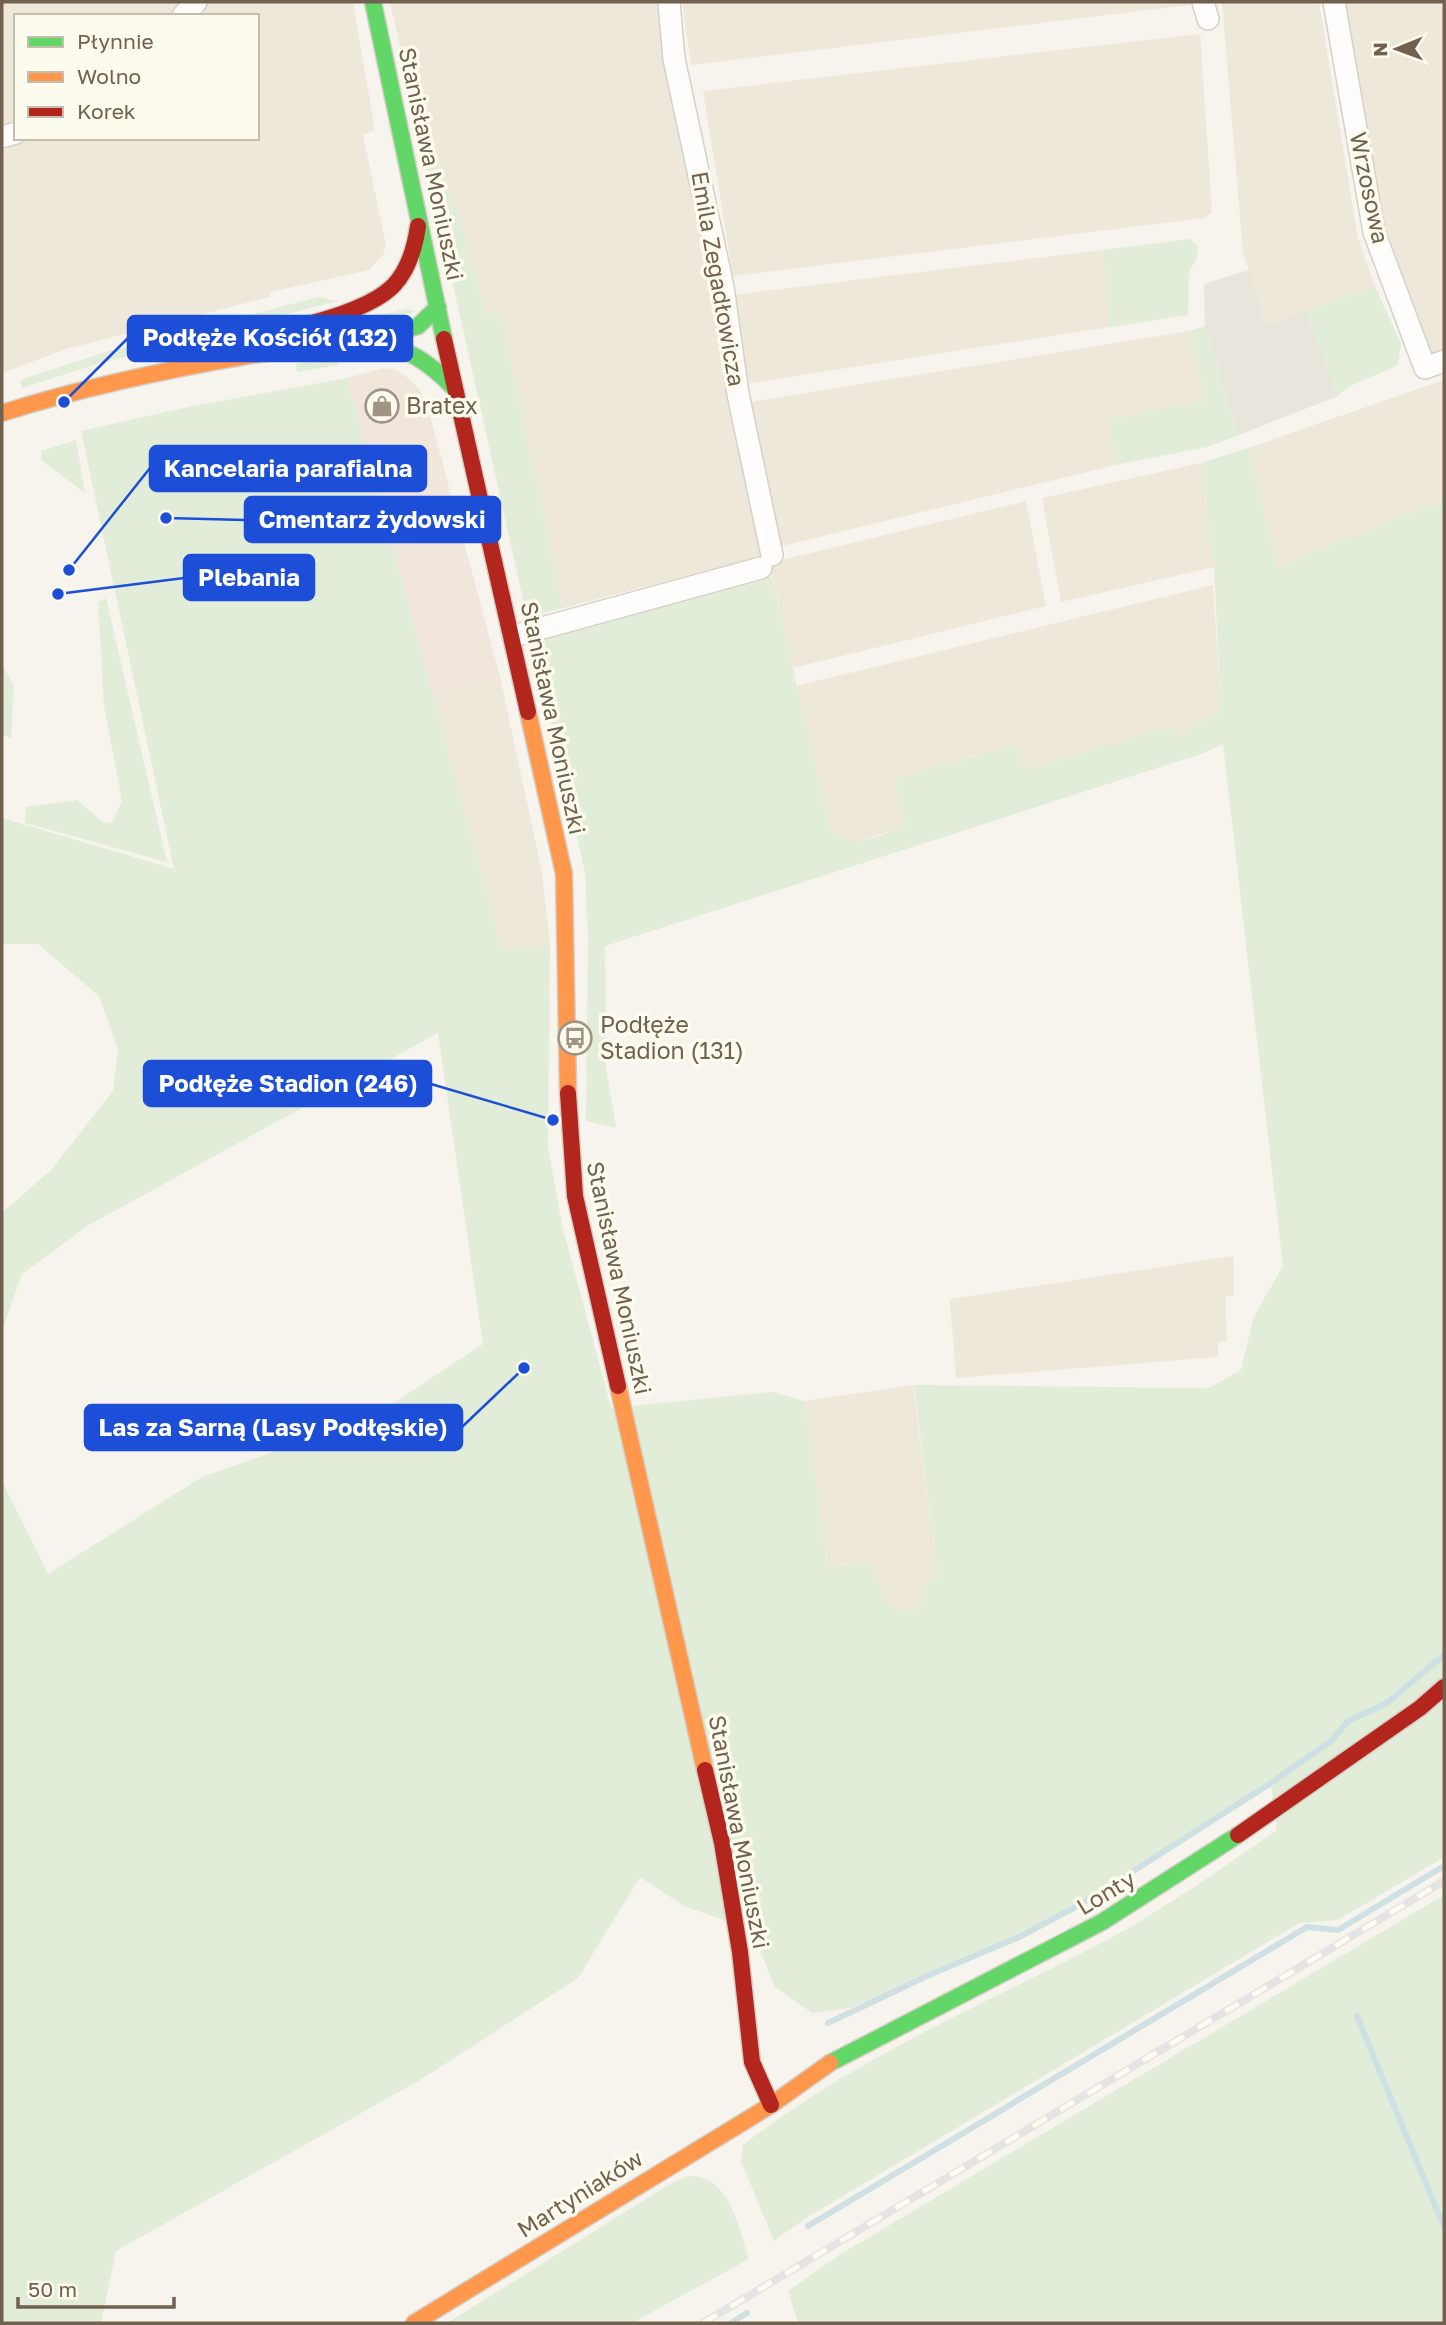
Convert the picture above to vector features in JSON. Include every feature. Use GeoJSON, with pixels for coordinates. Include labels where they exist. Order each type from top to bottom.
{"type":"FeatureCollection","features":[{"type":"Feature","properties":{"kind":"street","name":"Stanisława Moniuszki"},"geometry":{"type":"LineString","coordinates":[[373,2],[455,389],[565,874],[569,928],[567,1112],[575,1196],[722,1843],[740,1952],[752,2062],[771,2105]]}},
{"type":"Feature","properties":{"kind":"street","name":"Emila Zegadłowicza"},"geometry":{"type":"LineString","coordinates":[[513,636],[766,562],[723,287],[674,59],[669,2]]}},
{"type":"Feature","properties":{"kind":"street","name":"Wrzosowa"},"geometry":{"type":"LineString","coordinates":[[1334,2],[1374,232],[1435,364]]}},
{"type":"Feature","properties":{"kind":"street"},"geometry":{"type":"LineString","coordinates":[[346,311],[385,293],[402,273],[415,248],[419,218]]}},
{"type":"Feature","properties":{"kind":"street"},"geometry":{"type":"LineString","coordinates":[[2,413],[178,356],[346,311],[405,301],[438,307]]}},
{"type":"Feature","properties":{"kind":"street"},"geometry":{"type":"LineString","coordinates":[[78,389],[180,367],[352,341],[418,326],[438,307]]}},
{"type":"Feature","properties":{"kind":"street"},"geometry":{"type":"LineString","coordinates":[[352,341],[392,343],[412,352],[437,369],[455,389]]}},
{"type":"Feature","properties":{"kind":"street","name":"Lonty"},"geometry":{"type":"LineString","coordinates":[[771,2105],[829,2064],[1035,1959],[1169,1882],[1397,1724],[1444,1687]]}},
{"type":"Feature","properties":{"kind":"street","name":"Martyniaków"},"geometry":{"type":"LineString","coordinates":[[414,2323],[771,2105]]}},
{"type":"Feature","properties":{"kind":"shaded area"},"geometry":{"type":"Polygon","coordinates":[[[2,2],[183,2],[173,14],[14,14],[14,123],[2,126],[2,2]]]}},
{"type":"Feature","properties":{"kind":"shaded area"},"geometry":{"type":"Polygon","coordinates":[[[208,2],[353,2],[375,130],[363,135],[386,245],[383,255],[369,270],[270,292],[270,297],[66,349],[2,373],[2,144],[16,140],[259,140],[259,14],[197,14],[208,2]]]}},
{"type":"Feature","properties":{"kind":"shaded area"},"geometry":{"type":"Polygon","coordinates":[[[390,2],[661,2],[730,394],[763,556],[563,608],[501,315],[485,313],[461,219],[447,186],[434,169],[410,57],[401,51],[390,2]]]}},
{"type":"Feature","properties":{"kind":"shaded area"},"geometry":{"type":"Polygon","coordinates":[[[682,2],[1194,2],[1190,5],[691,65],[682,2]]]}},
{"type":"Feature","properties":{"kind":"shaded area"},"geometry":{"type":"Polygon","coordinates":[[[1222,2],[1319,2],[1358,238],[1375,286],[1267,325],[1243,252],[1222,2]]]}},
{"type":"Feature","properties":{"kind":"shaded area"},"geometry":{"type":"Polygon","coordinates":[[[1343,2],[1444,2],[1444,351],[1430,357],[1380,232],[1343,2]]]}},
{"type":"Feature","properties":{"kind":"shaded area"},"geometry":{"type":"Polygon","coordinates":[[[1200,34],[1212,212],[1205,218],[733,276],[703,91],[1200,34]]]}},
{"type":"Feature","properties":{"kind":"shaded area"},"geometry":{"type":"Polygon","coordinates":[[[1102,250],[1110,327],[745,384],[732,295],[1102,250]]]}},
{"type":"Feature","properties":{"kind":"shaded area"},"geometry":{"type":"Polygon","coordinates":[[[1249,270],[1267,325],[1306,311],[1338,396],[1239,435],[1205,326],[1204,284],[1249,270]]]}},
{"type":"Feature","properties":{"kind":"shaded area"},"geometry":{"type":"Polygon","coordinates":[[[1190,331],[1204,401],[1110,420],[1116,465],[778,547],[749,402],[1190,331]]]}},
{"type":"Feature","properties":{"kind":"shaded area"},"geometry":{"type":"Polygon","coordinates":[[[384,368],[397,370],[409,379],[420,391],[427,405],[500,677],[432,694],[347,378],[384,368]]]}},
{"type":"Feature","properties":{"kind":"shaded area"},"geometry":{"type":"Polygon","coordinates":[[[1444,380],[1444,500],[1277,568],[1248,448],[1444,380]]]}},
{"type":"Feature","properties":{"kind":"shaded area"},"geometry":{"type":"Polygon","coordinates":[[[1201,463],[1214,567],[1061,602],[1042,498],[1201,463]]]}},
{"type":"Feature","properties":{"kind":"shaded area"},"geometry":{"type":"Polygon","coordinates":[[[1026,501],[1046,606],[793,668],[769,563],[1026,501]]]}},
{"type":"Feature","properties":{"kind":"shaded area"},"geometry":{"type":"Polygon","coordinates":[[[1213,585],[1221,710],[1179,736],[1170,726],[1025,770],[1015,745],[895,779],[905,826],[855,843],[841,838],[829,825],[796,686],[1213,585]]]}},
{"type":"Feature","properties":{"kind":"shaded area"},"geometry":{"type":"Polygon","coordinates":[[[500,677],[542,872],[550,946],[502,949],[432,694],[500,677]]]}},
{"type":"Feature","properties":{"kind":"shaded area"},"geometry":{"type":"Polygon","coordinates":[[[1233,1256],[1234,1295],[1225,1296],[1227,1341],[1218,1342],[1218,1357],[956,1378],[950,1299],[1233,1256]]]}},
{"type":"Feature","properties":{"kind":"shaded area"},"geometry":{"type":"Polygon","coordinates":[[[913,1385],[938,1578],[922,1609],[898,1609],[889,1605],[869,1562],[828,1568],[805,1401],[913,1385]]]}},
{"type":"Feature","properties":{"kind":"green space"},"geometry":{"type":"Polygon","coordinates":[[[401,51],[410,57],[434,169],[447,186],[461,219],[485,313],[501,314],[563,608],[527,617],[401,51]]]}},
{"type":"Feature","properties":{"kind":"green space"},"geometry":{"type":"Polygon","coordinates":[[[1190,239],[1198,246],[1197,259],[1189,271],[1188,315],[1110,327],[1102,250],[1190,239]]]}},
{"type":"Feature","properties":{"kind":"green space"},"geometry":{"type":"Polygon","coordinates":[[[1375,286],[1401,344],[1398,364],[1351,386],[1338,396],[1306,311],[1375,286]]]}},
{"type":"Feature","properties":{"kind":"green space"},"geometry":{"type":"Polygon","coordinates":[[[319,297],[337,301],[97,364],[22,388],[20,380],[106,352],[319,297]]]}},
{"type":"Feature","properties":{"kind":"green space"},"geometry":{"type":"Polygon","coordinates":[[[407,309],[417,311],[357,329],[355,321],[407,309]]]}},
{"type":"Feature","properties":{"kind":"green space"},"geometry":{"type":"Polygon","coordinates":[[[1205,326],[1239,435],[1207,447],[1116,465],[1109,420],[1204,401],[1190,331],[1205,326]]]}},
{"type":"Feature","properties":{"kind":"green space"},"geometry":{"type":"Polygon","coordinates":[[[344,355],[338,365],[297,372],[296,364],[344,355]]]}},
{"type":"Feature","properties":{"kind":"green space"},"geometry":{"type":"Polygon","coordinates":[[[347,378],[502,949],[550,946],[548,1147],[562,1225],[611,1408],[772,1392],[805,1401],[828,1568],[869,1562],[889,1604],[899,1609],[922,1609],[922,1588],[928,1580],[938,1578],[914,1385],[1209,1388],[1241,1370],[1254,1316],[1283,1266],[1223,744],[1204,753],[605,946],[606,1068],[616,1128],[586,1121],[588,934],[585,872],[532,642],[536,635],[772,577],[829,825],[847,839],[865,840],[905,826],[895,779],[1016,745],[1025,770],[1170,726],[1180,736],[1221,710],[1214,567],[1201,463],[1248,448],[1278,567],[1444,500],[1444,1857],[1338,1920],[1299,1923],[803,2220],[774,2241],[741,2161],[743,2145],[824,2089],[866,2064],[1109,1939],[1159,1910],[1277,1830],[1271,1784],[1085,1902],[1017,1938],[850,2008],[812,2013],[774,1986],[752,1930],[684,1906],[640,1877],[578,1978],[420,2080],[116,2251],[101,2323],[2,2323],[2,1481],[48,1574],[202,1477],[373,1417],[483,1344],[438,1033],[89,1225],[22,1274],[2,1331],[2,1213],[51,1170],[113,1091],[118,1049],[99,996],[38,944],[2,944],[2,818],[174,869],[81,431],[188,407],[347,378]]]}},
{"type":"Feature","properties":{"kind":"green space"},"geometry":{"type":"Polygon","coordinates":[[[76,440],[85,493],[41,460],[41,451],[76,440]]]}},
{"type":"Feature","properties":{"kind":"green space"},"geometry":{"type":"Polygon","coordinates":[[[106,598],[167,862],[25,823],[26,807],[77,800],[103,822],[112,823],[122,801],[104,706],[98,602],[106,598]]]}},
{"type":"Feature","properties":{"kind":"green space"},"geometry":{"type":"Polygon","coordinates":[[[2,666],[14,684],[11,738],[2,735],[2,666]]]}},
{"type":"Feature","properties":{"kind":"green space"},"geometry":{"type":"Polygon","coordinates":[[[1444,1895],[1444,2323],[798,2323],[788,2291],[841,2254],[1444,1895]]]}},
{"type":"Feature","properties":{"kind":"green space"},"geometry":{"type":"Polygon","coordinates":[[[688,2176],[702,2178],[723,2193],[736,2218],[749,2259],[632,2323],[447,2323],[673,2182],[688,2176]]]}},
{"type":"Feature","properties":{"kind":"waterway"},"geometry":{"type":"LineString","coordinates":[[828,2023],[929,1975],[1017,1938],[1085,1902],[1271,1783],[1331,1741],[1348,1721],[1387,1703],[1444,1655]]}},
{"type":"Feature","properties":{"kind":"waterway"},"geometry":{"type":"LineString","coordinates":[[808,2226],[1307,1927],[1338,1930],[1444,1866]]}},
{"type":"Feature","properties":{"kind":"waterway"},"geometry":{"type":"LineString","coordinates":[[1357,2016],[1444,2227]]}},
{"type":"Feature","properties":{"kind":"waterway"},"geometry":{"type":"LineString","coordinates":[[731,2323],[747,2313]]}},
{"type":"Feature","properties":{"kind":"railway"},"geometry":{"type":"LineString","coordinates":[[703,2323],[1444,1881]]}},
{"type":"Feature","properties":{"kind":"traffic: fast"},"geometry":{"type":"LineString","coordinates":[[373,2],[444,339]]}},
{"type":"Feature","properties":{"kind":"traffic: fast"},"geometry":{"type":"LineString","coordinates":[[271,352],[400,331],[418,326],[438,307]]}},
{"type":"Feature","properties":{"kind":"traffic: fast"},"geometry":{"type":"LineString","coordinates":[[370,342],[395,347],[417,357],[455,389]]}},
{"type":"Feature","properties":{"kind":"traffic: fast"},"geometry":{"type":"LineString","coordinates":[[830,2063],[1102,1922],[1238,1835]]}},
{"type":"Feature","properties":{"kind":"traffic: slow"},"geometry":{"type":"LineString","coordinates":[[2,413],[135,378],[271,352]]}},
{"type":"Feature","properties":{"kind":"traffic: slow"},"geometry":{"type":"LineString","coordinates":[[528,712],[564,874],[568,1093]]}},
{"type":"Feature","properties":{"kind":"traffic: slow"},"geometry":{"type":"LineString","coordinates":[[618,1386],[705,1770]]}},
{"type":"Feature","properties":{"kind":"traffic: slow"},"geometry":{"type":"LineString","coordinates":[[414,2323],[771,2105],[830,2063]]}},
{"type":"Feature","properties":{"kind":"traffic: jam"},"geometry":{"type":"LineString","coordinates":[[222,345],[313,323],[380,297],[404,272],[413,250],[418,226]]}},
{"type":"Feature","properties":{"kind":"traffic: jam"},"geometry":{"type":"LineString","coordinates":[[444,339],[528,712]]}},
{"type":"Feature","properties":{"kind":"traffic: jam"},"geometry":{"type":"LineString","coordinates":[[568,1093],[575,1196],[618,1386]]}},
{"type":"Feature","properties":{"kind":"traffic: jam"},"geometry":{"type":"LineString","coordinates":[[1238,1835],[1420,1708],[1444,1687]]}},
{"type":"Feature","properties":{"kind":"traffic: jam"},"geometry":{"type":"LineString","coordinates":[[705,1770],[722,1843],[740,1952],[752,2062],[771,2105]]}},
{"type":"Feature","properties":{"kind":"place","name":"Podłęże Kościół (132)"},"geometry":{"type":"Point","coordinates":[64,402]}},
{"type":"Feature","properties":{"kind":"place","name":"Bratex"},"geometry":{"type":"Point","coordinates":[382,406]}},
{"type":"Feature","properties":{"kind":"place","name":"Cmentarz żydowski"},"geometry":{"type":"Point","coordinates":[166,518]}},
{"type":"Feature","properties":{"kind":"place","name":"Kancelaria parafialna"},"geometry":{"type":"Point","coordinates":[69,570]}},
{"type":"Feature","properties":{"kind":"place","name":"Plebania"},"geometry":{"type":"Point","coordinates":[58,594]}},
{"type":"Feature","properties":{"kind":"place","name":"Podłęże Stadion (131)"},"geometry":{"type":"Point","coordinates":[575,1038]}},
{"type":"Feature","properties":{"kind":"place","name":"Podłęże Stadion (246)"},"geometry":{"type":"Point","coordinates":[553,1120]}},
{"type":"Feature","properties":{"kind":"place","name":"Las za Sarną (Lasy Podłęskie)"},"geometry":{"type":"Point","coordinates":[524,1368]}}]}
